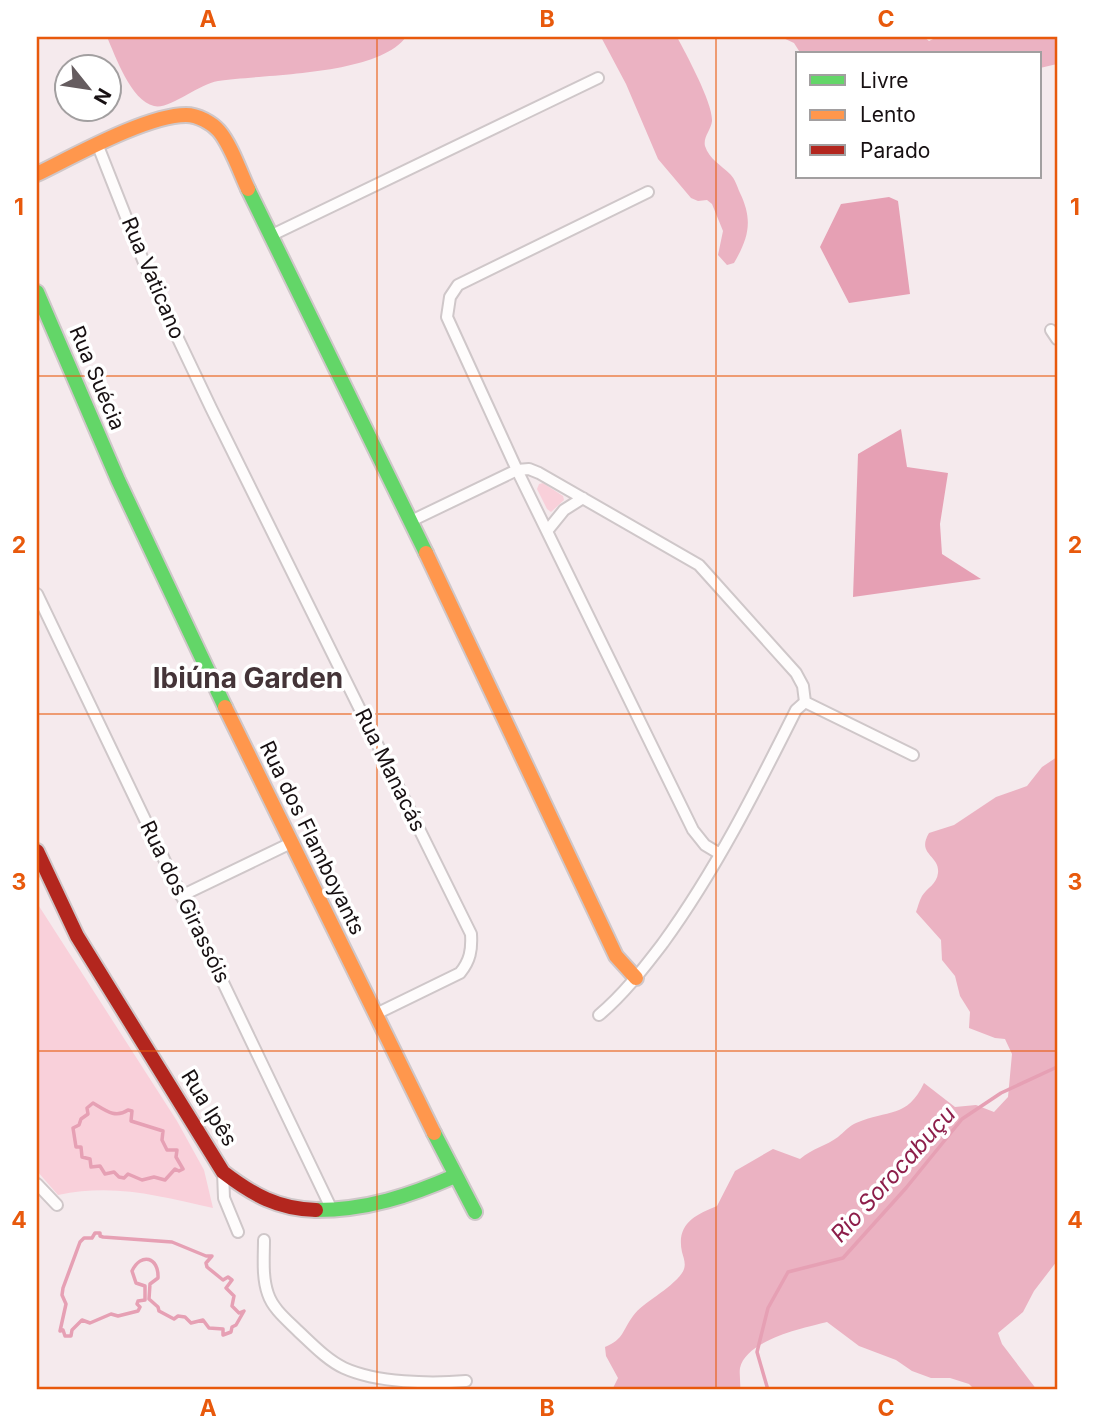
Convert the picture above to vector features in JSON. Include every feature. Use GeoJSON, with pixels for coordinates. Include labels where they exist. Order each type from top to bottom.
{"type":"FeatureCollection","features":[{"type":"Feature","properties":{"kind":"street"},"geometry":{"type":"LineString","coordinates":[[272,235],[597,78]]}},
{"type":"Feature","properties":{"kind":"street"},"geometry":{"type":"LineString","coordinates":[[37,174],[176,115],[198,117],[214,126],[227,141],[411,521],[616,956],[636,978]]}},
{"type":"Feature","properties":{"kind":"street","name":"Rua Vaticano"},"geometry":{"type":"LineString","coordinates":[[98,146],[154,289],[211,408]]}},
{"type":"Feature","properties":{"kind":"street"},"geometry":{"type":"LineString","coordinates":[[648,192],[458,285],[450,297],[448,323],[693,830],[705,845],[720,854]]}},
{"type":"Feature","properties":{"kind":"street","name":"Rua Suécia"},"geometry":{"type":"LineString","coordinates":[[37,292],[118,480]]}},
{"type":"Feature","properties":{"kind":"street","name":"Rua Manacás"},"geometry":{"type":"LineString","coordinates":[[211,408],[471,934],[472,946],[468,962],[460,973],[376,1014]]}},
{"type":"Feature","properties":{"kind":"street"},"geometry":{"type":"LineString","coordinates":[[411,521],[517,470],[539,473],[699,565],[796,673],[803,687],[805,702]]}},
{"type":"Feature","properties":{"kind":"street","name":"Rua dos Flamboyants"},"geometry":{"type":"LineString","coordinates":[[118,480],[291,843],[475,1212]]}},
{"type":"Feature","properties":{"kind":"street"},"geometry":{"type":"LineString","coordinates":[[547,531],[564,510],[583,498]]}},
{"type":"Feature","properties":{"kind":"street","name":"Rua dos Girassóis"},"geometry":{"type":"LineString","coordinates":[[37,594],[332,1210]]}},
{"type":"Feature","properties":{"kind":"street"},"geometry":{"type":"LineString","coordinates":[[805,702],[913,755]]}},
{"type":"Feature","properties":{"kind":"street"},"geometry":{"type":"LineString","coordinates":[[599,1015],[620,998],[688,906],[720,854],[796,710],[805,702]]}},
{"type":"Feature","properties":{"kind":"street"},"geometry":{"type":"LineString","coordinates":[[181,896],[291,843]]}},
{"type":"Feature","properties":{"kind":"street","name":"Rua Ipês"},"geometry":{"type":"LineString","coordinates":[[37,851],[77,936],[223,1172],[244,1189],[268,1202],[289,1209],[357,1210],[407,1197],[455,1176]]}},
{"type":"Feature","properties":{"kind":"street"},"geometry":{"type":"LineString","coordinates":[[223,1172],[224,1198],[238,1232]]}},
{"type":"Feature","properties":{"kind":"street"},"geometry":{"type":"LineString","coordinates":[[37,1184],[57,1205]]}},
{"type":"Feature","properties":{"kind":"street"},"geometry":{"type":"LineString","coordinates":[[264,1240],[268,1296],[278,1310],[331,1360],[343,1368],[367,1376],[466,1381]]}},
{"type":"Feature","properties":{"kind":"shaded area"},"geometry":{"type":"Polygon","coordinates":[[[107,37],[406,37],[391,50],[371,59],[318,71],[218,81],[161,106],[154,106],[138,96],[122,70],[122,52],[113,52],[107,37]]]}},
{"type":"Feature","properties":{"kind":"shaded area"},"geometry":{"type":"Polygon","coordinates":[[[601,37],[677,37],[711,113],[712,121],[705,140],[707,151],[733,178],[747,212],[746,237],[734,263],[727,265],[718,255],[723,231],[712,204],[707,200],[698,201],[691,198],[658,159],[626,84],[601,37]]]}},
{"type":"Feature","properties":{"kind":"shaded area"},"geometry":{"type":"Polygon","coordinates":[[[781,37],[924,37],[929,41],[937,37],[1057,37],[1057,64],[1042,68],[1042,52],[800,52],[794,43],[781,37]]]}},
{"type":"Feature","properties":{"kind":"shaded area"},"geometry":{"type":"Polygon","coordinates":[[[889,197],[898,201],[910,294],[849,303],[820,247],[841,204],[889,197]]]}},
{"type":"Feature","properties":{"kind":"shaded area"},"geometry":{"type":"Polygon","coordinates":[[[901,429],[907,467],[948,473],[940,524],[942,554],[981,579],[853,597],[858,454],[901,429]]]}},
{"type":"Feature","properties":{"kind":"shaded area"},"geometry":{"type":"Polygon","coordinates":[[[543,483],[563,496],[564,500],[551,512],[537,489],[539,484],[543,483]]]}},
{"type":"Feature","properties":{"kind":"shaded area"},"geometry":{"type":"Polygon","coordinates":[[[1057,757],[1057,1261],[1034,1291],[1023,1312],[998,1333],[1002,1344],[1037,1390],[975,1390],[969,1384],[950,1378],[931,1378],[912,1371],[896,1360],[859,1346],[827,1322],[777,1337],[753,1350],[744,1358],[740,1368],[740,1390],[612,1390],[618,1378],[606,1356],[605,1347],[619,1338],[637,1311],[682,1273],[685,1265],[681,1242],[685,1228],[695,1217],[717,1206],[735,1171],[773,1149],[800,1159],[856,1123],[903,1108],[918,1094],[924,1083],[955,1107],[976,1105],[994,1112],[1008,1097],[1012,1054],[1005,1039],[969,1028],[970,1012],[960,996],[955,976],[942,960],[941,940],[916,912],[922,896],[934,883],[938,873],[936,862],[925,846],[929,833],[954,825],[996,797],[1027,786],[1042,767],[1057,757]]]}},
{"type":"Feature","properties":{"kind":"shaded area"},"geometry":{"type":"Polygon","coordinates":[[[37,903],[177,1121],[204,1170],[213,1208],[136,1192],[99,1190],[58,1195],[37,1171],[37,903]]]}},
{"type":"Feature","properties":{"kind":"waterway","name":"Rio Sorocabuçu"},"geometry":{"type":"LineString","coordinates":[[768,1390],[757,1352],[768,1308],[788,1272],[843,1258],[906,1188],[962,1119],[1001,1093],[1057,1067]]}},
{"type":"Feature","properties":{"kind":"waterway"},"geometry":{"type":"LineString","coordinates":[[93,1103],[114,1114],[132,1111],[131,1121],[163,1131],[162,1140],[167,1150],[177,1150],[176,1157],[183,1169],[175,1169],[165,1180],[154,1177],[142,1180],[128,1174],[124,1178],[114,1172],[105,1174],[100,1166],[91,1167],[90,1159],[82,1157],[81,1147],[76,1147],[73,1128],[88,1114],[87,1108],[93,1103]]}},
{"type":"Feature","properties":{"kind":"waterway"},"geometry":{"type":"LineString","coordinates":[[95,1233],[100,1233],[103,1237],[172,1242],[212,1256],[206,1263],[207,1267],[223,1280],[228,1277],[232,1280],[226,1288],[234,1296],[232,1306],[239,1313],[244,1311],[236,1325],[231,1332],[223,1335],[223,1329],[209,1328],[203,1320],[191,1323],[185,1317],[178,1316],[174,1319],[159,1311],[149,1299],[150,1284],[158,1278],[158,1271],[153,1262],[144,1259],[132,1271],[136,1283],[145,1286],[145,1300],[138,1301],[138,1311],[118,1316],[111,1314],[90,1323],[82,1320],[72,1330],[71,1336],[65,1336],[63,1330],[60,1331],[66,1304],[62,1295],[63,1288],[80,1242],[84,1238],[92,1238],[95,1233]]}},
{"type":"Feature","properties":{"kind":"traffic: fast"},"geometry":{"type":"LineString","coordinates":[[248,189],[426,553]]}},
{"type":"Feature","properties":{"kind":"traffic: fast"},"geometry":{"type":"LineString","coordinates":[[37,292],[118,480],[225,707]]}},
{"type":"Feature","properties":{"kind":"traffic: fast"},"geometry":{"type":"LineString","coordinates":[[434,1133],[475,1212]]}},
{"type":"Feature","properties":{"kind":"traffic: fast"},"geometry":{"type":"LineString","coordinates":[[316,1210],[370,1205],[421,1190],[455,1176]]}},
{"type":"Feature","properties":{"kind":"traffic: slow"},"geometry":{"type":"LineString","coordinates":[[37,174],[131,129],[186,115],[204,120],[219,131],[248,189]]}},
{"type":"Feature","properties":{"kind":"traffic: slow"},"geometry":{"type":"LineString","coordinates":[[426,553],[616,956],[636,978]]}},
{"type":"Feature","properties":{"kind":"traffic: slow"},"geometry":{"type":"LineString","coordinates":[[225,707],[434,1133]]}},
{"type":"Feature","properties":{"kind":"traffic: jam"},"geometry":{"type":"LineString","coordinates":[[37,851],[77,936],[223,1172],[245,1188],[278,1204],[316,1210]]}},
{"type":"Feature","properties":{"kind":"district","name":"Ibiúna Garden"},"geometry":{"type":"Point","coordinates":[248,678]}}]}
